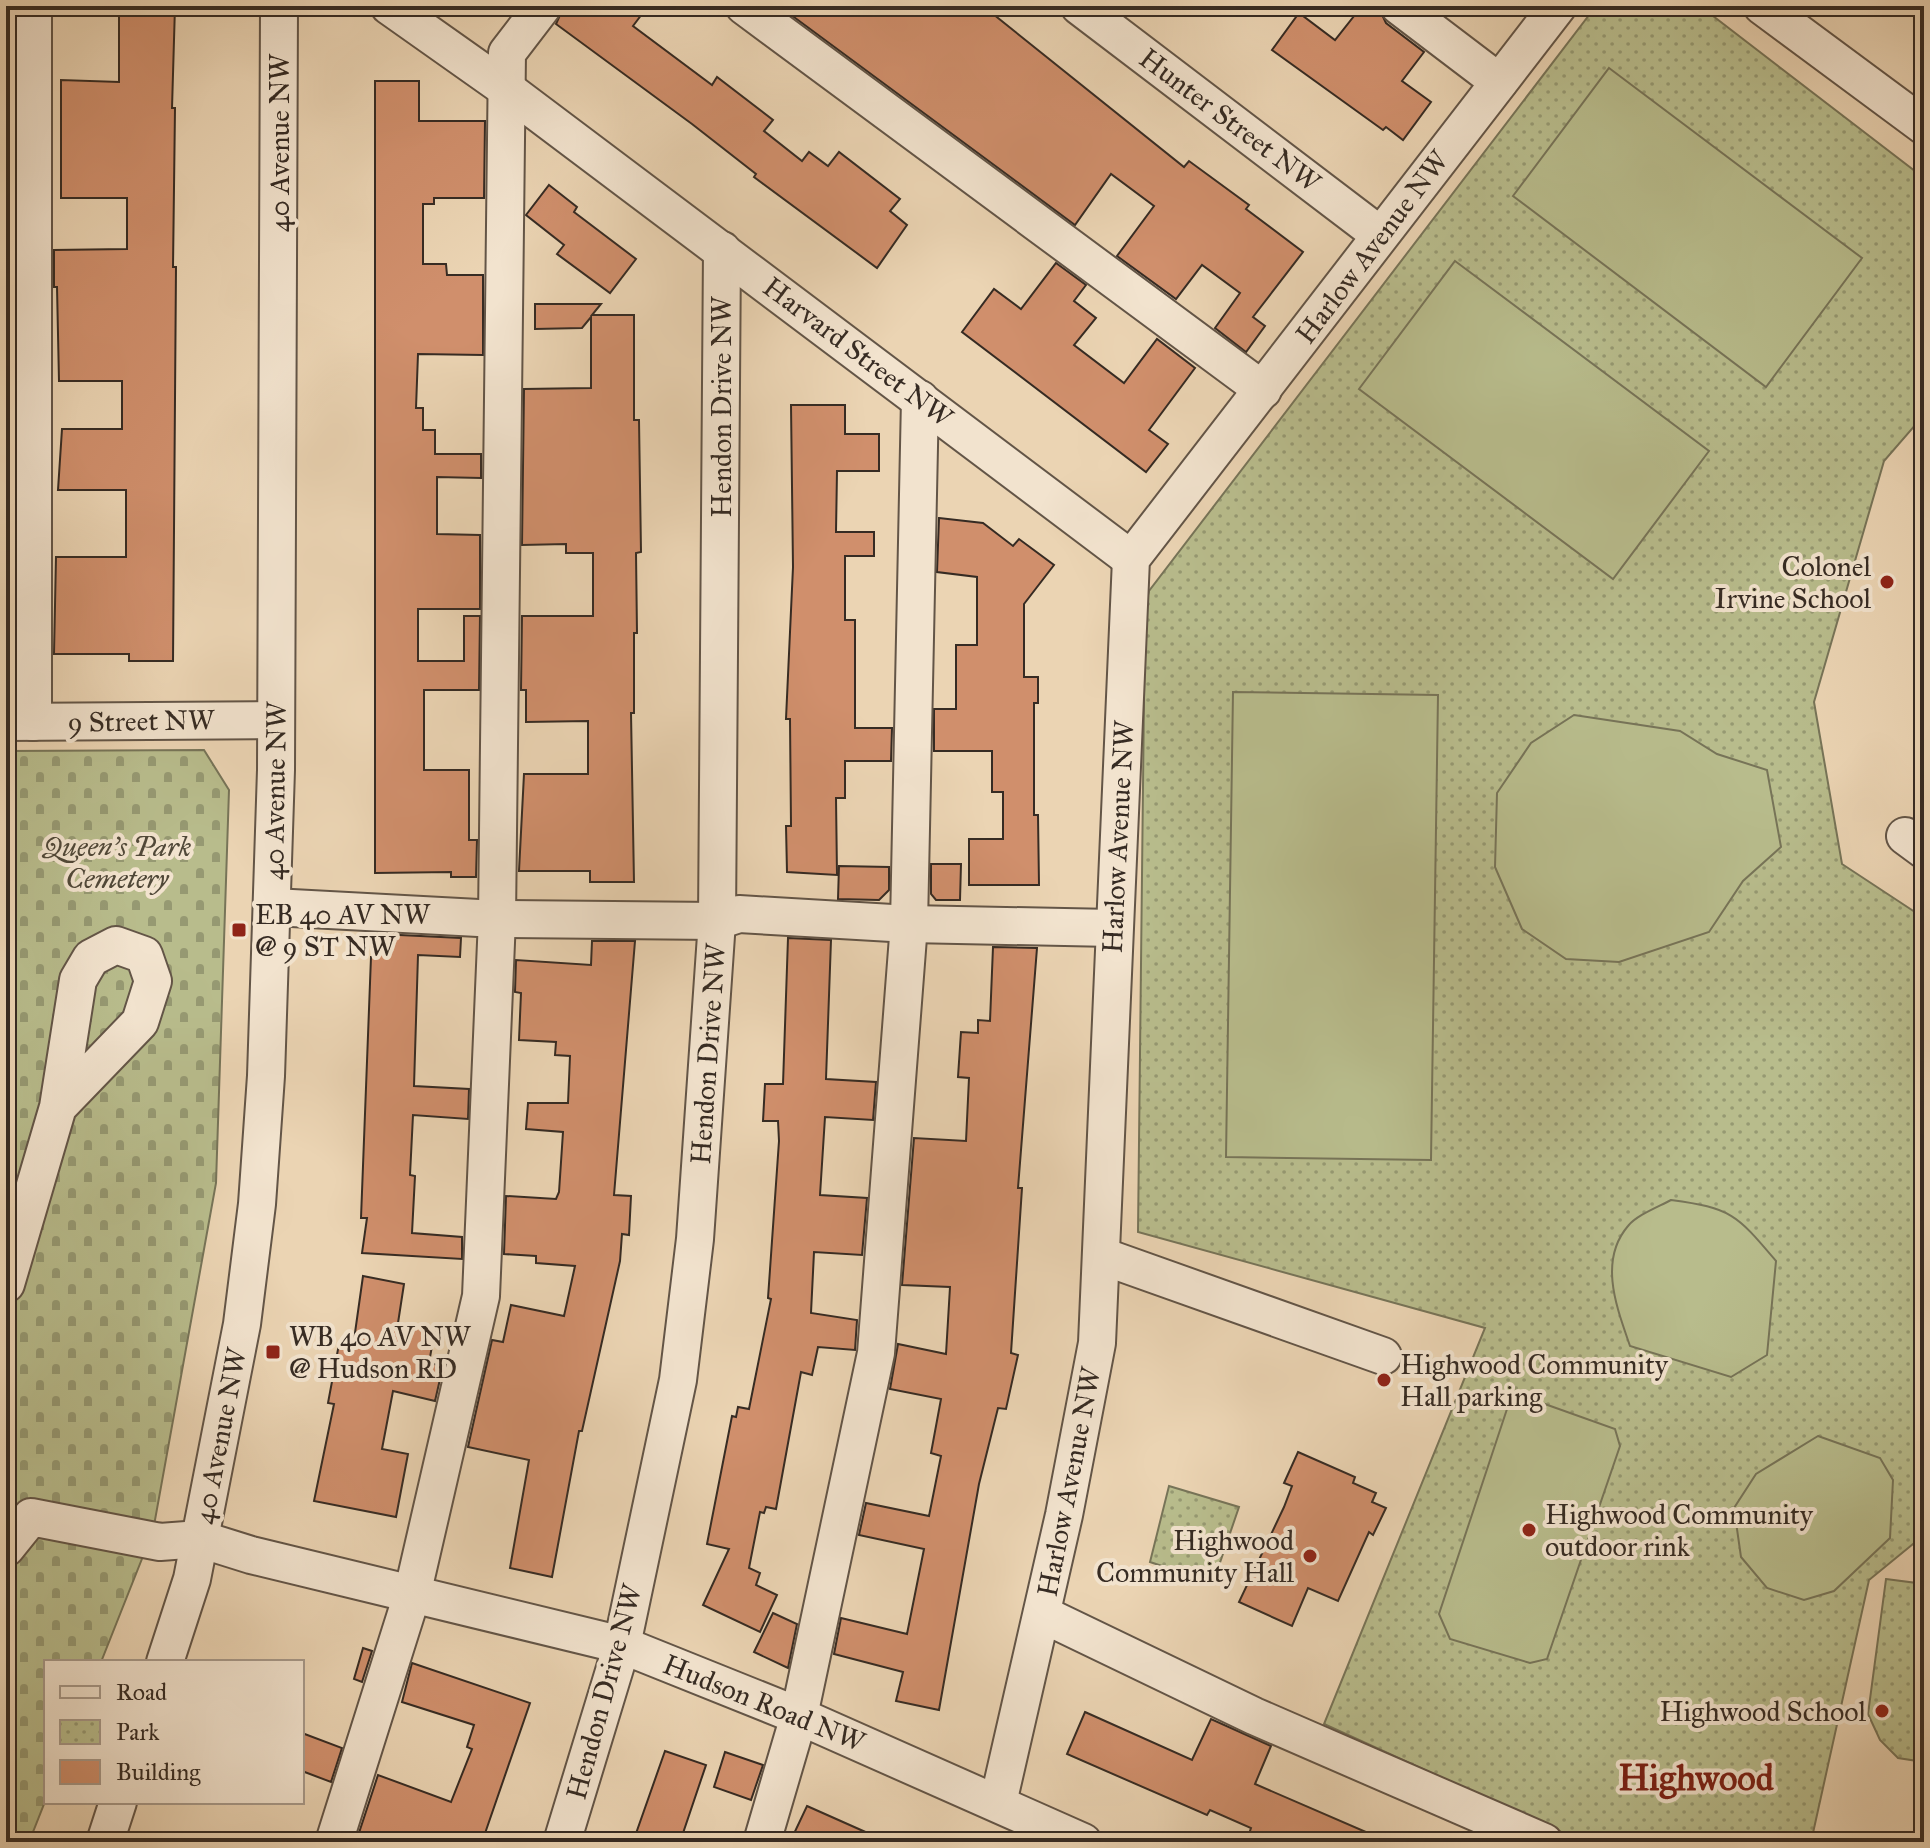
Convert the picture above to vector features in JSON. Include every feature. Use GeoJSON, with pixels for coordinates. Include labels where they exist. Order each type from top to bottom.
{"type":"FeatureCollection","features":[{"type":"Feature","properties":{"kind":"street"},"geometry":{"type":"LineString","coordinates":[[20,722],[33,6]]}},
{"type":"Feature","properties":{"kind":"street","name":"40 Avenue NW"},"geometry":{"type":"LineString","coordinates":[[166,1660],[192,1579],[242,1324],[257,1204],[273,907],[279,6]]}},
{"type":"Feature","properties":{"kind":"street","name":"Harvard Street NW"},"geometry":{"type":"LineString","coordinates":[[389,6],[505,88],[1131,559]]}},
{"type":"Feature","properties":{"kind":"street"},"geometry":{"type":"LineString","coordinates":[[334,1842],[412,1595],[481,1296],[497,919],[505,88],[507,53],[543,6]]}},
{"type":"Feature","properties":{"kind":"street"},"geometry":{"type":"LineString","coordinates":[[744,6],[1263,390]]}},
{"type":"Feature","properties":{"kind":"street","name":"Hunter Street NW"},"geometry":{"type":"LineString","coordinates":[[1079,6],[1380,235]]}},
{"type":"Feature","properties":{"kind":"street"},"geometry":{"type":"LineString","coordinates":[[1399,6],[1499,82]]}},
{"type":"Feature","properties":{"kind":"street","name":"Harlow Avenue NW"},"geometry":{"type":"LineString","coordinates":[[998,1803],[1042,1614],[1097,1343],[1131,559],[1558,6]]}},
{"type":"Feature","properties":{"kind":"street"},"geometry":{"type":"LineString","coordinates":[[1762,6],[1924,126]]}},
{"type":"Feature","properties":{"kind":"street","name":"Hendon Drive NW"},"geometry":{"type":"LineString","coordinates":[[562,1842],[622,1645],[678,1380],[695,1239],[717,921],[722,250]]}},
{"type":"Feature","properties":{"kind":"street"},"geometry":{"type":"LineString","coordinates":[[762,1842],[799,1716],[876,1353],[909,924],[920,399]]}},
{"type":"Feature","properties":{"kind":"street","name":"9 Street NW"},"geometry":{"type":"LineString","coordinates":[[20,722],[276,720]]}},
{"type":"Feature","properties":{"kind":"street"},"geometry":{"type":"LineString","coordinates":[[273,907],[497,919],[717,921],[739,914],[909,924],[1113,928]]}},
{"type":"Feature","properties":{"kind":"street"},"geometry":{"type":"LineString","coordinates":[[6,1284],[58,1107]]}},
{"type":"Feature","properties":{"kind":"street"},"geometry":{"type":"LineString","coordinates":[[1102,1256],[1383,1356]]}},
{"type":"Feature","properties":{"kind":"street"},"geometry":{"type":"LineString","coordinates":[[6,1548],[18,1514]]}},
{"type":"Feature","properties":{"kind":"street","name":"Hudson Road NW"},"geometry":{"type":"LineString","coordinates":[[18,1514],[160,1542],[200,1539],[412,1595],[622,1645],[799,1716],[1083,1842]]}},
{"type":"Feature","properties":{"kind":"street"},"geometry":{"type":"LineString","coordinates":[[1042,1614],[1254,1716],[1544,1842]]}},
{"type":"Feature","properties":{"kind":"street"},"geometry":{"type":"LineString","coordinates":[[105,1842],[117,1804]]}},
{"type":"Feature","properties":{"kind":"green space"},"geometry":{"type":"Polygon","coordinates":[[[1596,6],[1700,6],[1924,178],[1924,415],[1884,461],[1814,702],[1842,864],[1924,918],[1924,1535],[1869,1580],[1811,1842],[1583,1842],[1324,1724],[1485,1328],[1138,1232],[1145,608],[1149,591],[1596,6]]]}},
{"type":"Feature","properties":{"kind":"green space"},"geometry":{"type":"Polygon","coordinates":[[[1609,68],[1862,258],[1766,387],[1513,196],[1609,68]]]}},
{"type":"Feature","properties":{"kind":"green space"},"geometry":{"type":"Polygon","coordinates":[[[1455,261],[1709,451],[1613,579],[1359,389],[1455,261]]]}},
{"type":"Feature","properties":{"kind":"green space"},"geometry":{"type":"Polygon","coordinates":[[[1233,692],[1438,695],[1431,1160],[1226,1157],[1233,692]]]}},
{"type":"Feature","properties":{"kind":"green space"},"geometry":{"type":"Polygon","coordinates":[[[1574,715],[1680,731],[1717,754],[1767,770],[1781,847],[1743,881],[1709,932],[1619,962],[1566,959],[1522,929],[1495,867],[1497,793],[1531,743],[1574,715]]]}},
{"type":"Feature","properties":{"kind":"green space","name":"Queen's Park Cemetery"},"geometry":{"type":"Polygon","coordinates":[[[204,750],[229,790],[216,1183],[153,1531],[102,1660],[44,1660],[44,1804],[29,1842],[6,1842],[6,751],[204,750]]]}},
{"type":"Feature","properties":{"kind":"green space"},"geometry":{"type":"Polygon","coordinates":[[[1671,1200],[1708,1206],[1732,1216],[1752,1233],[1776,1261],[1767,1355],[1731,1377],[1630,1346],[1613,1285],[1614,1254],[1619,1240],[1632,1222],[1671,1200]]]}},
{"type":"Feature","properties":{"kind":"green space","name":"Highwood Community outdoor rink"},"geometry":{"type":"Polygon","coordinates":[[[1528,1398],[1615,1429],[1620,1446],[1547,1659],[1530,1663],[1450,1639],[1439,1614],[1509,1403],[1528,1398]]]}},
{"type":"Feature","properties":{"kind":"green space"},"geometry":{"type":"Polygon","coordinates":[[[1818,1436],[1880,1458],[1893,1480],[1890,1538],[1834,1591],[1804,1600],[1767,1588],[1741,1557],[1734,1508],[1756,1474],[1818,1436]]]}},
{"type":"Feature","properties":{"kind":"green space"},"geometry":{"type":"Polygon","coordinates":[[[1169,1486],[1239,1507],[1213,1583],[1150,1562],[1169,1486]]]}},
{"type":"Feature","properties":{"kind":"green space"},"geometry":{"type":"Polygon","coordinates":[[[1886,1579],[1924,1584],[1924,1762],[1898,1758],[1880,1740],[1868,1714],[1886,1579]]]}},
{"type":"Feature","properties":{"kind":"building"},"geometry":{"type":"Polygon","coordinates":[[[119,6],[175,6],[172,108],[175,108],[173,267],[176,267],[173,661],[129,661],[129,654],[54,654],[56,557],[126,557],[126,490],[58,490],[62,429],[122,429],[122,381],[59,381],[57,287],[54,287],[54,250],[127,249],[127,198],[61,198],[61,80],[119,82],[119,6]]]}},
{"type":"Feature","properties":{"kind":"building"},"geometry":{"type":"Polygon","coordinates":[[[564,6],[648,6],[633,26],[712,85],[717,77],[773,120],[764,131],[802,161],[809,152],[828,166],[839,152],[900,199],[890,211],[907,225],[877,268],[754,177],[756,174],[692,124],[556,24],[564,6]]]}},
{"type":"Feature","properties":{"kind":"building"},"geometry":{"type":"Polygon","coordinates":[[[779,6],[983,6],[1184,167],[1189,161],[1249,205],[1246,209],[1303,252],[1253,317],[1265,326],[1246,352],[1215,328],[1240,293],[1202,265],[1176,299],[1117,256],[1154,206],[1111,174],[1075,225],[779,6]]]}},
{"type":"Feature","properties":{"kind":"building"},"geometry":{"type":"Polygon","coordinates":[[[1362,6],[1378,6],[1386,23],[1424,52],[1402,81],[1431,102],[1403,140],[1386,127],[1383,130],[1272,50],[1299,13],[1335,40],[1362,6]]]}},
{"type":"Feature","properties":{"kind":"building"},"geometry":{"type":"Polygon","coordinates":[[[375,81],[419,81],[419,121],[485,121],[484,198],[434,198],[434,204],[423,204],[423,264],[446,264],[447,275],[483,275],[483,355],[418,354],[416,408],[423,408],[423,430],[435,430],[435,454],[481,454],[481,478],[437,477],[437,534],[480,535],[480,609],[418,609],[418,661],[464,661],[464,616],[480,616],[479,690],[424,690],[424,770],[469,770],[469,840],[477,840],[476,877],[451,877],[451,872],[375,873],[375,81]]]}},
{"type":"Feature","properties":{"kind":"building"},"geometry":{"type":"Polygon","coordinates":[[[549,185],[577,207],[574,212],[636,259],[610,293],[557,254],[564,245],[526,215],[549,185]]]}},
{"type":"Feature","properties":{"kind":"building"},"geometry":{"type":"Polygon","coordinates":[[[1056,263],[1086,285],[1074,301],[1096,318],[1074,345],[1124,383],[1157,339],[1195,368],[1149,430],[1168,444],[1146,472],[962,332],[994,289],[1021,309],[1056,263]]]}},
{"type":"Feature","properties":{"kind":"building"},"geometry":{"type":"Polygon","coordinates":[[[535,304],[601,304],[592,315],[634,315],[634,420],[639,420],[641,552],[636,553],[637,633],[634,633],[634,713],[631,713],[634,882],[590,882],[590,871],[519,871],[524,774],[588,774],[588,721],[526,722],[526,690],[521,690],[522,616],[593,616],[593,553],[566,553],[566,544],[522,545],[524,389],[591,388],[591,317],[582,328],[535,329],[535,304]]]}},
{"type":"Feature","properties":{"kind":"building"},"geometry":{"type":"Polygon","coordinates":[[[791,405],[845,405],[845,434],[879,434],[879,471],[837,471],[836,532],[874,532],[874,556],[845,556],[845,620],[855,620],[855,728],[892,728],[891,761],[845,761],[845,798],[836,798],[837,875],[787,872],[786,826],[791,826],[790,719],[786,719],[793,567],[791,405]]]}},
{"type":"Feature","properties":{"kind":"building"},"geometry":{"type":"Polygon","coordinates":[[[939,518],[983,523],[1013,546],[1019,539],[1054,565],[1024,604],[1024,677],[1038,677],[1038,703],[1034,703],[1034,815],[1038,815],[1039,885],[969,885],[969,839],[1003,839],[1003,792],[992,792],[992,751],[934,751],[934,709],[956,709],[956,645],[977,645],[977,577],[937,572],[939,518]]]}},
{"type":"Feature","properties":{"kind":"building"},"geometry":{"type":"Polygon","coordinates":[[[931,864],[961,864],[960,900],[936,900],[931,894],[931,864]]]}},
{"type":"Feature","properties":{"kind":"building"},"geometry":{"type":"Polygon","coordinates":[[[839,866],[889,867],[889,890],[879,900],[838,899],[839,866]]]}},
{"type":"Feature","properties":{"kind":"building"},"geometry":{"type":"Polygon","coordinates":[[[379,934],[461,938],[460,957],[418,955],[414,1086],[469,1089],[468,1119],[413,1115],[410,1175],[415,1176],[412,1233],[462,1237],[462,1259],[362,1253],[367,1218],[361,1218],[371,957],[378,957],[379,934]]]}},
{"type":"Feature","properties":{"kind":"building"},"geometry":{"type":"Polygon","coordinates":[[[788,938],[831,940],[826,1079],[876,1082],[873,1120],[825,1117],[820,1195],[867,1198],[862,1255],[814,1252],[811,1313],[857,1320],[855,1350],[818,1347],[812,1375],[801,1372],[776,1509],[766,1507],[764,1513],[760,1512],[749,1568],[760,1573],[756,1585],[777,1595],[760,1632],[703,1605],[729,1549],[707,1544],[732,1416],[736,1417],[738,1407],[749,1409],[771,1299],[768,1298],[779,1141],[778,1121],[763,1121],[765,1084],[783,1084],[788,938]]]}},
{"type":"Feature","properties":{"kind":"building"},"geometry":{"type":"Polygon","coordinates":[[[592,941],[635,941],[614,1195],[631,1196],[629,1235],[622,1234],[620,1261],[582,1431],[579,1431],[552,1577],[510,1568],[529,1460],[468,1447],[492,1340],[503,1342],[511,1305],[564,1316],[575,1266],[536,1263],[536,1256],[504,1254],[506,1196],[556,1199],[559,1192],[563,1132],[526,1129],[528,1103],[568,1103],[570,1056],[555,1055],[556,1042],[519,1040],[521,993],[515,992],[516,960],[591,965],[592,941]]]}},
{"type":"Feature","properties":{"kind":"building"},"geometry":{"type":"Polygon","coordinates":[[[993,947],[1037,948],[1018,1188],[1022,1188],[1011,1353],[1018,1355],[1006,1409],[998,1408],[979,1484],[939,1710],[896,1701],[903,1672],[834,1654],[841,1618],[907,1634],[924,1549],[859,1535],[866,1503],[929,1516],[941,1456],[931,1453],[941,1399],[890,1389],[898,1344],[946,1354],[950,1287],[902,1285],[914,1138],[966,1141],[969,1078],[958,1077],[961,1032],[978,1033],[978,1020],[990,1021],[993,947]]]}},
{"type":"Feature","properties":{"kind":"building"},"geometry":{"type":"Polygon","coordinates":[[[363,1276],[404,1284],[398,1323],[435,1329],[429,1363],[443,1366],[435,1401],[393,1391],[382,1449],[408,1454],[396,1517],[314,1501],[334,1404],[328,1403],[339,1344],[353,1347],[363,1276]]]}},
{"type":"Feature","properties":{"kind":"building","name":"Highwood Community Hall"},"geometry":{"type":"Polygon","coordinates":[[[1298,1452],[1355,1477],[1353,1483],[1376,1493],[1372,1502],[1386,1508],[1373,1535],[1369,1532],[1338,1601],[1308,1588],[1292,1626],[1239,1602],[1284,1507],[1292,1486],[1284,1483],[1298,1452]]]}},
{"type":"Feature","properties":{"kind":"building"},"geometry":{"type":"Polygon","coordinates":[[[773,1613],[797,1624],[788,1668],[754,1652],[773,1613]]]}},
{"type":"Feature","properties":{"kind":"building"},"geometry":{"type":"Polygon","coordinates":[[[363,1648],[372,1651],[362,1682],[354,1679],[363,1648]]]}},
{"type":"Feature","properties":{"kind":"building"},"geometry":{"type":"Polygon","coordinates":[[[412,1663],[530,1703],[482,1842],[356,1842],[378,1775],[451,1802],[472,1749],[467,1747],[474,1725],[402,1702],[412,1663]]]}},
{"type":"Feature","properties":{"kind":"building"},"geometry":{"type":"Polygon","coordinates":[[[1085,1712],[1192,1760],[1211,1719],[1271,1746],[1255,1784],[1389,1842],[1266,1842],[1249,1834],[1251,1828],[1210,1810],[1207,1815],[1067,1754],[1085,1712]]]}},
{"type":"Feature","properties":{"kind":"building"},"geometry":{"type":"Polygon","coordinates":[[[304,1734],[342,1748],[331,1782],[304,1772],[304,1734]]]}},
{"type":"Feature","properties":{"kind":"building"},"geometry":{"type":"Polygon","coordinates":[[[665,1751],[706,1765],[680,1842],[633,1842],[665,1751]]]}},
{"type":"Feature","properties":{"kind":"building"},"geometry":{"type":"Polygon","coordinates":[[[725,1752],[763,1765],[751,1800],[714,1787],[725,1752]]]}},
{"type":"Feature","properties":{"kind":"building"},"geometry":{"type":"Polygon","coordinates":[[[807,1806],[888,1842],[790,1842],[807,1806]]]}},
{"type":"Feature","properties":{"kind":"place","name":"Colonel Irvine School"},"geometry":{"type":"Point","coordinates":[1887,582]}},
{"type":"Feature","properties":{"kind":"place","name":"EB 40 AV NW @ 9 ST NW"},"geometry":{"type":"Point","coordinates":[239,930]}},
{"type":"Feature","properties":{"kind":"place","name":"WB 40 AV NW @ Hudson RD"},"geometry":{"type":"Point","coordinates":[273,1352]}},
{"type":"Feature","properties":{"kind":"place","name":"Highwood Community Hall parking"},"geometry":{"type":"Point","coordinates":[1384,1380]}},
{"type":"Feature","properties":{"kind":"place","name":"Highwood Community outdoor rink"},"geometry":{"type":"Point","coordinates":[1529,1530]}},
{"type":"Feature","properties":{"kind":"place","name":"Highwood Community Hall"},"geometry":{"type":"Point","coordinates":[1310,1556]}},
{"type":"Feature","properties":{"kind":"place","name":"Highwood School"},"geometry":{"type":"Point","coordinates":[1882,1711]}},
{"type":"Feature","properties":{"kind":"district","name":"Highwood"},"geometry":{"type":"Point","coordinates":[1696,1778]}}]}
